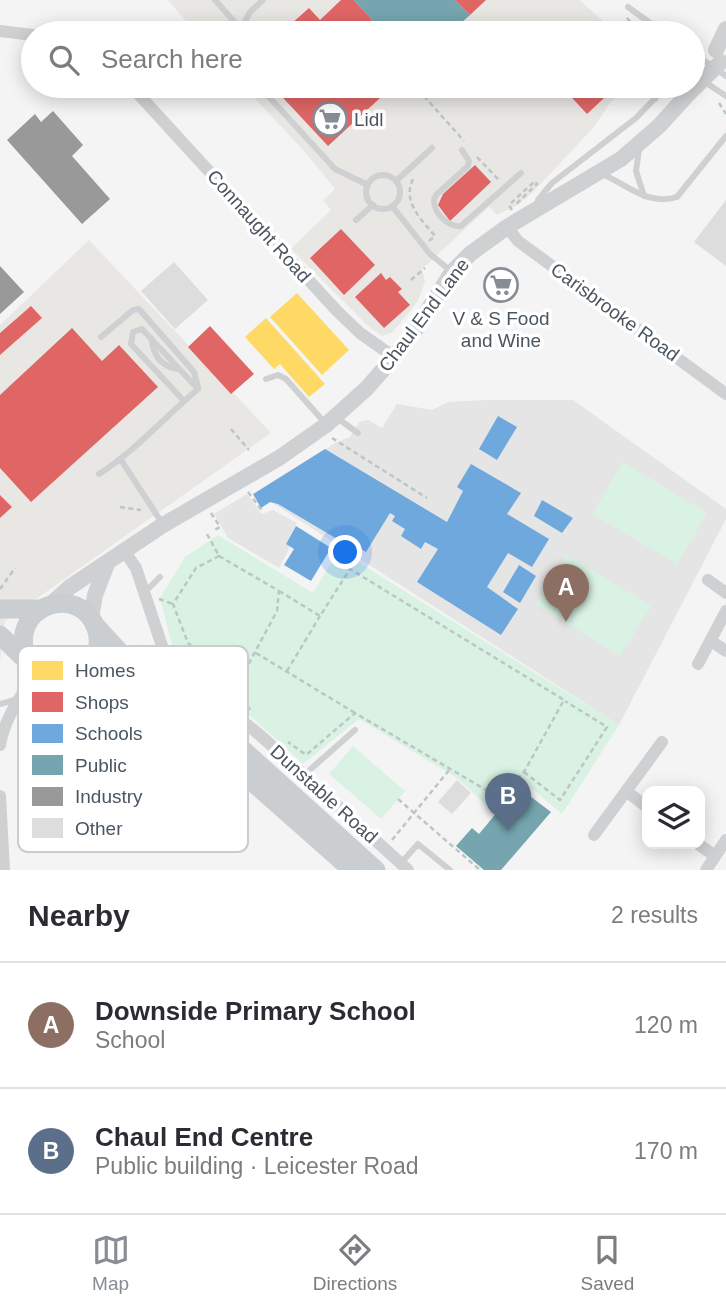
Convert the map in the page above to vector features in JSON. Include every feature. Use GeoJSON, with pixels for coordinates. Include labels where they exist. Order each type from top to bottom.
{"type":"FeatureCollection","features":[{"type":"Feature","properties":{"kind":"main road"},"geometry":{"type":"LineString","coordinates":[[0,609],[73,605],[92,621],[98,635],[98,646]]}},
{"type":"Feature","properties":{"kind":"main road"},"geometry":{"type":"LineString","coordinates":[[23,646],[25,627],[31,617],[46,606]]}},
{"type":"Feature","properties":{"kind":"main road","name":"Dunstable Road"},"geometry":{"type":"LineString","coordinates":[[92,621],[115,646]]}},
{"type":"Feature","properties":{"kind":"main road"},"geometry":{"type":"LineString","coordinates":[[0,635],[18,652]]}},
{"type":"Feature","properties":{"kind":"main road","name":"Dunstable Road"},"geometry":{"type":"LineString","coordinates":[[248,754],[376,870]]}},
{"type":"Feature","properties":{"kind":"main road","name":"Dunstable Road"},"geometry":{"type":"LineString","coordinates":[[248,778],[352,870]]}},
{"type":"Feature","properties":{"kind":"street","name":"Chaul End Lane"},"geometry":{"type":"LineString","coordinates":[[705,71],[722,55],[726,29]]}},
{"type":"Feature","properties":{"kind":"street"},"geometry":{"type":"LineString","coordinates":[[0,31],[21,34]]}},
{"type":"Feature","properties":{"kind":"street","name":"Connaught Road"},"geometry":{"type":"LineString","coordinates":[[142,98],[337,311],[360,333],[394,357]]}},
{"type":"Feature","properties":{"kind":"street","name":"Chaul End Lane"},"geometry":{"type":"LineString","coordinates":[[46,606],[70,587],[125,552],[159,519],[240,481],[279,458],[327,424],[367,388],[394,357],[418,326],[452,272],[470,254],[507,227],[600,173],[659,126],[681,98]]}},
{"type":"Feature","properties":{"kind":"street","name":"Carisbrooke Road"},"geometry":{"type":"LineString","coordinates":[[507,227],[518,241],[726,394]]}},
{"type":"Feature","properties":{"kind":"street","name":"Dunstable Road"},"geometry":{"type":"LineString","coordinates":[[125,552],[136,568],[160,646]]}},
{"type":"Feature","properties":{"kind":"street"},"geometry":{"type":"LineString","coordinates":[[92,621],[95,595],[107,564]]}},
{"type":"Feature","properties":{"kind":"street"},"geometry":{"type":"LineString","coordinates":[[708,580],[726,593]]}},
{"type":"Feature","properties":{"kind":"street"},"geometry":{"type":"LineString","coordinates":[[698,664],[726,611]]}},
{"type":"Feature","properties":{"kind":"street"},"geometry":{"type":"LineString","coordinates":[[711,641],[726,651]]}},
{"type":"Feature","properties":{"kind":"street"},"geometry":{"type":"LineString","coordinates":[[0,744],[3,729],[18,699]]}},
{"type":"Feature","properties":{"kind":"street","name":"Dunstable Road"},"geometry":{"type":"LineString","coordinates":[[248,726],[405,867]]}},
{"type":"Feature","properties":{"kind":"street"},"geometry":{"type":"LineString","coordinates":[[594,835],[662,742]]}},
{"type":"Feature","properties":{"kind":"street"},"geometry":{"type":"LineString","coordinates":[[626,791],[642,803]]}},
{"type":"Feature","properties":{"kind":"street"},"geometry":{"type":"LineString","coordinates":[[0,796],[3,861]]}},
{"type":"Feature","properties":{"kind":"street"},"geometry":{"type":"LineString","coordinates":[[705,870],[726,841]]}},
{"type":"Feature","properties":{"kind":"street"},"geometry":{"type":"LineString","coordinates":[[705,849],[715,856]]}},
{"type":"Feature","properties":{"kind":"lane"},"geometry":{"type":"LineString","coordinates":[[215,0],[232,21]]}},
{"type":"Feature","properties":{"kind":"lane"},"geometry":{"type":"LineString","coordinates":[[245,21],[263,0]]}},
{"type":"Feature","properties":{"kind":"lane"},"geometry":{"type":"LineString","coordinates":[[628,7],[647,21]]}},
{"type":"Feature","properties":{"kind":"lane"},"geometry":{"type":"LineString","coordinates":[[705,61],[726,76]]}},
{"type":"Feature","properties":{"kind":"lane"},"geometry":{"type":"LineString","coordinates":[[705,87],[726,96]]}},
{"type":"Feature","properties":{"kind":"lane"},"geometry":{"type":"LineString","coordinates":[[270,98],[335,169],[368,185]]}},
{"type":"Feature","properties":{"kind":"lane"},"geometry":{"type":"LineString","coordinates":[[542,208],[538,200],[552,183],[636,118],[655,99]]}},
{"type":"Feature","properties":{"kind":"lane"},"geometry":{"type":"LineString","coordinates":[[600,173],[617,180],[645,198],[659,200],[677,197],[726,136]]}},
{"type":"Feature","properties":{"kind":"lane"},"geometry":{"type":"LineString","coordinates":[[640,142],[636,171],[645,198]]}},
{"type":"Feature","properties":{"kind":"lane"},"geometry":{"type":"LineString","coordinates":[[396,181],[432,148]]}},
{"type":"Feature","properties":{"kind":"lane"},"geometry":{"type":"LineString","coordinates":[[462,150],[469,161],[468,166],[436,195],[433,201],[434,208],[452,226],[461,226],[521,173]]}},
{"type":"Feature","properties":{"kind":"lane"},"geometry":{"type":"LineString","coordinates":[[386,175],[396,181],[400,197],[393,206],[383,209],[373,205],[367,196],[368,185],[371,180],[386,175]]}},
{"type":"Feature","properties":{"kind":"lane"},"geometry":{"type":"LineString","coordinates":[[356,220],[373,205]]}},
{"type":"Feature","properties":{"kind":"lane"},"geometry":{"type":"LineString","coordinates":[[393,206],[430,254],[452,272]]}},
{"type":"Feature","properties":{"kind":"lane"},"geometry":{"type":"LineString","coordinates":[[101,337],[133,310],[139,309],[194,372],[198,389]]}},
{"type":"Feature","properties":{"kind":"lane"},"geometry":{"type":"LineString","coordinates":[[184,401],[131,344],[133,332],[142,329],[151,337],[154,354],[166,366],[179,369],[198,389]]}},
{"type":"Feature","properties":{"kind":"lane"},"geometry":{"type":"LineString","coordinates":[[266,379],[278,375],[286,379],[327,424],[358,433]]}},
{"type":"Feature","properties":{"kind":"lane"},"geometry":{"type":"LineString","coordinates":[[99,474],[121,460],[198,389]]}},
{"type":"Feature","properties":{"kind":"lane"},"geometry":{"type":"LineString","coordinates":[[121,460],[159,519]]}},
{"type":"Feature","properties":{"kind":"lane"},"geometry":{"type":"LineString","coordinates":[[144,594],[160,577]]}},
{"type":"Feature","properties":{"kind":"lane"},"geometry":{"type":"LineString","coordinates":[[0,704],[18,699]]}},
{"type":"Feature","properties":{"kind":"lane"},"geometry":{"type":"LineString","coordinates":[[304,775],[355,730]]}},
{"type":"Feature","properties":{"kind":"lane"},"geometry":{"type":"LineString","coordinates":[[405,867],[418,845],[450,870]]}},
{"type":"Feature","properties":{"kind":"path"},"geometry":{"type":"LineString","coordinates":[[414,177],[409,192],[410,201],[435,236]]}},
{"type":"Feature","properties":{"kind":"path"},"geometry":{"type":"LineString","coordinates":[[509,205],[535,181],[537,184],[513,205],[515,209]]}},
{"type":"Feature","properties":{"kind":"path"},"geometry":{"type":"LineString","coordinates":[[411,280],[425,268]]}},
{"type":"Feature","properties":{"kind":"path"},"geometry":{"type":"LineString","coordinates":[[327,424],[427,498]]}},
{"type":"Feature","properties":{"kind":"path"},"geometry":{"type":"LineString","coordinates":[[231,429],[248,450]]}},
{"type":"Feature","properties":{"kind":"path"},"geometry":{"type":"LineString","coordinates":[[240,481],[263,512]]}},
{"type":"Feature","properties":{"kind":"path"},"geometry":{"type":"LineString","coordinates":[[120,507],[159,519]]}},
{"type":"Feature","properties":{"kind":"path"},"geometry":{"type":"LineString","coordinates":[[211,513],[219,527],[213,531]]}},
{"type":"Feature","properties":{"kind":"path"},"geometry":{"type":"LineString","coordinates":[[207,534],[219,556],[320,617]]}},
{"type":"Feature","properties":{"kind":"path"},"geometry":{"type":"LineString","coordinates":[[191,646],[187,643],[173,604],[196,568],[219,556]]}},
{"type":"Feature","properties":{"kind":"path"},"geometry":{"type":"LineString","coordinates":[[0,589],[15,568]]}},
{"type":"Feature","properties":{"kind":"path"},"geometry":{"type":"LineString","coordinates":[[287,671],[350,569],[607,727],[560,800],[524,772]]}},
{"type":"Feature","properties":{"kind":"path"},"geometry":{"type":"LineString","coordinates":[[248,665],[277,611],[279,591]]}},
{"type":"Feature","properties":{"kind":"path"},"geometry":{"type":"LineString","coordinates":[[255,652],[498,797],[524,772],[564,700]]}},
{"type":"Feature","properties":{"kind":"path"},"geometry":{"type":"LineString","coordinates":[[248,707],[253,712]]}},
{"type":"Feature","properties":{"kind":"path"},"geometry":{"type":"LineString","coordinates":[[286,741],[306,755],[355,713]]}},
{"type":"Feature","properties":{"kind":"path"},"geometry":{"type":"LineString","coordinates":[[385,849],[450,769]]}},
{"type":"Feature","properties":{"kind":"path"},"geometry":{"type":"LineString","coordinates":[[398,799],[480,870]]}},
{"type":"Feature","properties":{"kind":"shaded area"},"geometry":{"type":"Polygon","coordinates":[[[168,0],[579,0],[603,21],[186,21],[168,0]]]}},
{"type":"Feature","properties":{"kind":"shaded area"},"geometry":{"type":"Polygon","coordinates":[[[254,98],[615,98],[594,127],[532,193],[518,205],[497,215],[489,207],[422,269],[425,281],[418,301],[393,332],[382,336],[368,326],[291,249],[331,210],[323,200],[335,189],[254,98]]]}},
{"type":"Feature","properties":{"kind":"shaded area"},"geometry":{"type":"Polygon","coordinates":[[[89,240],[271,433],[5,621],[0,662],[0,325],[89,240]]]}},
{"type":"Feature","properties":{"kind":"shaded area"},"geometry":{"type":"Polygon","coordinates":[[[573,400],[726,509],[726,519],[619,725],[271,502],[264,491],[335,443],[350,437],[359,422],[368,420],[382,428],[397,404],[432,410],[448,402],[573,400]]]}},
{"type":"Feature","properties":{"kind":"shaded area"},"geometry":{"type":"Polygon","coordinates":[[[247,494],[262,514],[273,510],[297,523],[286,543],[290,547],[279,568],[228,538],[214,514],[247,494]]]}},
{"type":"Feature","properties":{"kind":"green space"},"geometry":{"type":"Polygon","coordinates":[[[623,462],[707,513],[677,564],[592,514],[623,462]]]}},
{"type":"Feature","properties":{"kind":"green space"},"geometry":{"type":"Polygon","coordinates":[[[218,535],[313,593],[339,550],[619,725],[562,814],[523,781],[496,814],[457,778],[359,719],[303,764],[248,714],[248,646],[172,646],[160,598],[185,557],[218,535]]]}},
{"type":"Feature","properties":{"kind":"green space"},"geometry":{"type":"Polygon","coordinates":[[[567,555],[651,606],[620,656],[536,604],[567,555]]]}},
{"type":"Feature","properties":{"kind":"green space"},"geometry":{"type":"Polygon","coordinates":[[[353,746],[405,791],[381,819],[329,774],[353,746]]]}},
{"type":"Feature","properties":{"kind":"building: Homes"},"geometry":{"type":"Polygon","coordinates":[[[297,293],[349,350],[322,375],[270,317],[297,293]]]}},
{"type":"Feature","properties":{"kind":"building: Homes"},"geometry":{"type":"Polygon","coordinates":[[[266,318],[325,384],[309,397],[280,364],[274,369],[245,337],[266,318]]]}},
{"type":"Feature","properties":{"kind":"building: Shops"},"geometry":{"type":"Polygon","coordinates":[[[341,0],[354,0],[373,21],[294,21],[309,8],[320,20],[341,0]]]}},
{"type":"Feature","properties":{"kind":"building: Shops"},"geometry":{"type":"Polygon","coordinates":[[[455,0],[486,0],[470,15],[455,0]]]}},
{"type":"Feature","properties":{"kind":"building: Shops","name":"Lidl"},"geometry":{"type":"Polygon","coordinates":[[[283,98],[380,98],[328,146],[283,98]]]}},
{"type":"Feature","properties":{"kind":"building: Shops"},"geometry":{"type":"Polygon","coordinates":[[[572,98],[604,98],[587,114],[572,98]]]}},
{"type":"Feature","properties":{"kind":"building: Shops"},"geometry":{"type":"Polygon","coordinates":[[[475,165],[491,182],[450,221],[438,205],[443,194],[475,165]]]}},
{"type":"Feature","properties":{"kind":"building: Shops"},"geometry":{"type":"Polygon","coordinates":[[[341,229],[375,265],[344,295],[310,258],[341,229]]]}},
{"type":"Feature","properties":{"kind":"building: Shops"},"geometry":{"type":"Polygon","coordinates":[[[381,273],[386,280],[390,277],[402,289],[398,292],[410,305],[384,328],[355,297],[381,273]]]}},
{"type":"Feature","properties":{"kind":"building: Shops"},"geometry":{"type":"Polygon","coordinates":[[[31,306],[42,318],[0,355],[0,333],[31,306]]]}},
{"type":"Feature","properties":{"kind":"building: Shops"},"geometry":{"type":"Polygon","coordinates":[[[210,326],[254,374],[231,394],[188,347],[210,326]]]}},
{"type":"Feature","properties":{"kind":"building: Shops"},"geometry":{"type":"Polygon","coordinates":[[[72,328],[102,361],[119,345],[158,387],[31,502],[0,468],[0,395],[72,328]]]}},
{"type":"Feature","properties":{"kind":"building: Shops"},"geometry":{"type":"Polygon","coordinates":[[[0,495],[12,507],[0,518],[0,495]]]}},
{"type":"Feature","properties":{"kind":"building: Schools"},"geometry":{"type":"Polygon","coordinates":[[[498,416],[517,427],[497,460],[479,449],[498,416]]]}},
{"type":"Feature","properties":{"kind":"building: Schools"},"geometry":{"type":"Polygon","coordinates":[[[325,449],[447,522],[463,491],[457,487],[471,464],[521,493],[507,514],[549,539],[532,567],[508,553],[487,587],[518,609],[501,635],[417,582],[438,549],[425,542],[421,549],[401,536],[405,529],[392,521],[395,516],[390,513],[366,552],[350,543],[349,546],[278,504],[270,502],[261,508],[253,494],[325,449]]]}},
{"type":"Feature","properties":{"kind":"building: Schools"},"geometry":{"type":"Polygon","coordinates":[[[542,500],[573,518],[562,533],[534,516],[542,500]]]}},
{"type":"Feature","properties":{"kind":"building: Schools"},"geometry":{"type":"Polygon","coordinates":[[[296,526],[331,548],[311,581],[284,565],[294,549],[286,544],[296,526]]]}},
{"type":"Feature","properties":{"kind":"building: Schools"},"geometry":{"type":"Polygon","coordinates":[[[519,565],[536,576],[520,603],[503,592],[519,565]]]}},
{"type":"Feature","properties":{"kind":"building: Public"},"geometry":{"type":"Polygon","coordinates":[[[354,0],[455,0],[470,15],[463,21],[373,21],[354,0]]]}},
{"type":"Feature","properties":{"kind":"building: Public"},"geometry":{"type":"Polygon","coordinates":[[[518,787],[551,812],[501,870],[484,870],[456,846],[472,828],[479,834],[518,787]]]}},
{"type":"Feature","properties":{"kind":"building: Industry"},"geometry":{"type":"Polygon","coordinates":[[[53,111],[83,145],[72,156],[110,199],[82,224],[7,140],[35,114],[41,122],[53,111]]]}},
{"type":"Feature","properties":{"kind":"building: Industry"},"geometry":{"type":"Polygon","coordinates":[[[0,266],[24,292],[0,314],[0,266]]]}},
{"type":"Feature","properties":{"kind":"building: Other"},"geometry":{"type":"Polygon","coordinates":[[[726,200],[726,266],[694,242],[726,200]]]}},
{"type":"Feature","properties":{"kind":"building: Other"},"geometry":{"type":"Polygon","coordinates":[[[174,262],[208,300],[175,329],[141,291],[174,262]]]}},
{"type":"Feature","properties":{"kind":"building: Other"},"geometry":{"type":"Polygon","coordinates":[[[457,780],[471,793],[452,814],[438,802],[457,780]]]}},
{"type":"Feature","properties":{"kind":"place","name":"Lidl"},"geometry":{"type":"Point","coordinates":[330,119]}},
{"type":"Feature","properties":{"kind":"place","name":"V & S Food and Wine"},"geometry":{"type":"Point","coordinates":[501,285]}},
{"type":"Feature","properties":{"kind":"place","name":"Downside Primary School"},"geometry":{"type":"Point","coordinates":[566,622]}},
{"type":"Feature","properties":{"kind":"place","name":"Chaul End Centre"},"geometry":{"type":"Point","coordinates":[508,831]}}]}
